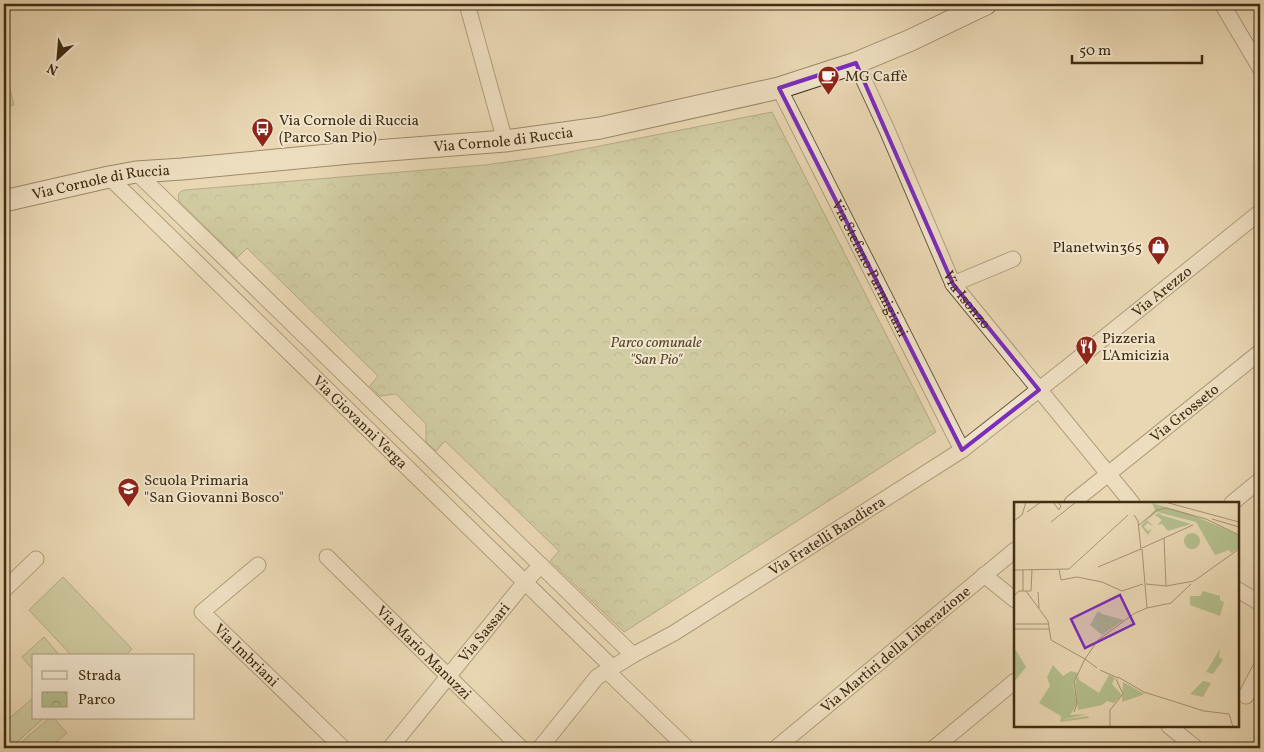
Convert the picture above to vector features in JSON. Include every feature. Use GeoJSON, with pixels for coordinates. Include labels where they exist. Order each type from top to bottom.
{"type":"FeatureCollection","features":[{"type":"Feature","properties":{"kind":"main road","name":"Via Cornole di Ruccia"},"geometry":{"type":"LineString","coordinates":[[4,201],[136,172],[505,141],[600,128],[779,88],[856,63],[911,40],[986,4]]}},
{"type":"Feature","properties":{"kind":"street"},"geometry":{"type":"LineString","coordinates":[[467,4],[505,141]]}},
{"type":"Feature","properties":{"kind":"street"},"geometry":{"type":"LineString","coordinates":[[1222,4],[1260,68]]}},
{"type":"Feature","properties":{"kind":"street","name":"Via Isonzo"},"geometry":{"type":"LineString","coordinates":[[856,63],[954,284],[1131,502]]}},
{"type":"Feature","properties":{"kind":"street","name":"Via Stefano Parmigiani"},"geometry":{"type":"LineString","coordinates":[[779,88],[962,450]]}},
{"type":"Feature","properties":{"kind":"street","name":"Via Giovanni Verga"},"geometry":{"type":"LineString","coordinates":[[136,172],[633,655]]}},
{"type":"Feature","properties":{"kind":"street","name":"Via Giovanni Verga"},"geometry":{"type":"LineString","coordinates":[[109,177],[525,582],[687,748]]}},
{"type":"Feature","properties":{"kind":"street","name":"Via Arezzo"},"geometry":{"type":"LineString","coordinates":[[1040,390],[1260,212]]}},
{"type":"Feature","properties":{"kind":"street"},"geometry":{"type":"LineString","coordinates":[[954,284],[1013,259]]}},
{"type":"Feature","properties":{"kind":"street","name":"Via Grosseto"},"geometry":{"type":"LineString","coordinates":[[1108,473],[1260,352]]}},
{"type":"Feature","properties":{"kind":"street","name":"Via Fratelli Bandiera"},"geometry":{"type":"LineString","coordinates":[[540,748],[597,677],[674,633],[962,450],[1040,390]]}},
{"type":"Feature","properties":{"kind":"street"},"geometry":{"type":"LineString","coordinates":[[1073,502],[1108,473]]}},
{"type":"Feature","properties":{"kind":"street"},"geometry":{"type":"LineString","coordinates":[[1233,502],[1260,480]]}},
{"type":"Feature","properties":{"kind":"street","name":"Via Martiri della Liberazione"},"geometry":{"type":"LineString","coordinates":[[776,748],[1014,551]]}},
{"type":"Feature","properties":{"kind":"street","name":"Via Mario Manuzzi"},"geometry":{"type":"LineString","coordinates":[[327,557],[521,748]]}},
{"type":"Feature","properties":{"kind":"street"},"geometry":{"type":"LineString","coordinates":[[4,590],[36,559]]}},
{"type":"Feature","properties":{"kind":"street","name":"Via Imbriani"},"geometry":{"type":"LineString","coordinates":[[258,565],[202,612],[343,748]]}},
{"type":"Feature","properties":{"kind":"street","name":"Via Sassari"},"geometry":{"type":"LineString","coordinates":[[390,748],[525,582],[541,565]]}},
{"type":"Feature","properties":{"kind":"street"},"geometry":{"type":"LineString","coordinates":[[984,575],[1014,599]]}},
{"type":"Feature","properties":{"kind":"street"},"geometry":{"type":"LineString","coordinates":[[1239,591],[1260,603]]}},
{"type":"Feature","properties":{"kind":"street"},"geometry":{"type":"LineString","coordinates":[[1246,696],[1260,670]]}},
{"type":"Feature","properties":{"kind":"street"},"geometry":{"type":"LineString","coordinates":[[934,748],[1014,682]]}},
{"type":"Feature","properties":{"kind":"street"},"geometry":{"type":"LineString","coordinates":[[1170,727],[1196,748]]}},
{"type":"Feature","properties":{"kind":"highlighted area"},"geometry":{"type":"Polygon","coordinates":[[[856,63],[953,284],[1039,390],[962,450],[779,88],[856,63]]]}},
{"type":"Feature","properties":{"kind":"green space"},"geometry":{"type":"Polygon","coordinates":[[[4,67],[14,105],[4,107],[4,67]]]}},
{"type":"Feature","properties":{"kind":"green space","name":"Parco comunale \"San Pio\""},"geometry":{"type":"Polygon","coordinates":[[[772,112],[936,432],[624,632],[550,561],[559,551],[445,441],[436,451],[426,442],[426,424],[396,394],[380,396],[370,386],[378,376],[247,248],[237,258],[178,199],[180,192],[185,190],[485,165],[549,156],[772,112]]]}},
{"type":"Feature","properties":{"kind":"green space"},"geometry":{"type":"Polygon","coordinates":[[[63,577],[132,649],[127,654],[70,654],[29,610],[63,577]]]}},
{"type":"Feature","properties":{"kind":"green space"},"geometry":{"type":"Polygon","coordinates":[[[44,637],[58,654],[32,654],[32,669],[22,657],[44,637]]]}},
{"type":"Feature","properties":{"kind":"green space"},"geometry":{"type":"Polygon","coordinates":[[[32,699],[32,720],[42,720],[15,744],[4,730],[4,723],[32,699]]]}},
{"type":"Feature","properties":{"kind":"green space"},"geometry":{"type":"Polygon","coordinates":[[[47,720],[56,720],[67,733],[49,748],[19,748],[17,746],[47,720]]]}},
{"type":"Feature","properties":{"kind":"place","name":"MG Caffè"},"geometry":{"type":"Point","coordinates":[829,95]}},
{"type":"Feature","properties":{"kind":"place","name":"Via Cornole di Ruccia (Parco San Pio)"},"geometry":{"type":"Point","coordinates":[263,148]}},
{"type":"Feature","properties":{"kind":"place","name":"Planetwin365"},"geometry":{"type":"Point","coordinates":[1158,266]}},
{"type":"Feature","properties":{"kind":"place","name":"Pizzeria L'Amicizia"},"geometry":{"type":"Point","coordinates":[1086,366]}},
{"type":"Feature","properties":{"kind":"place","name":"Scuola Primaria \"San Giovanni Bosco\""},"geometry":{"type":"Point","coordinates":[128,508]}}]}
